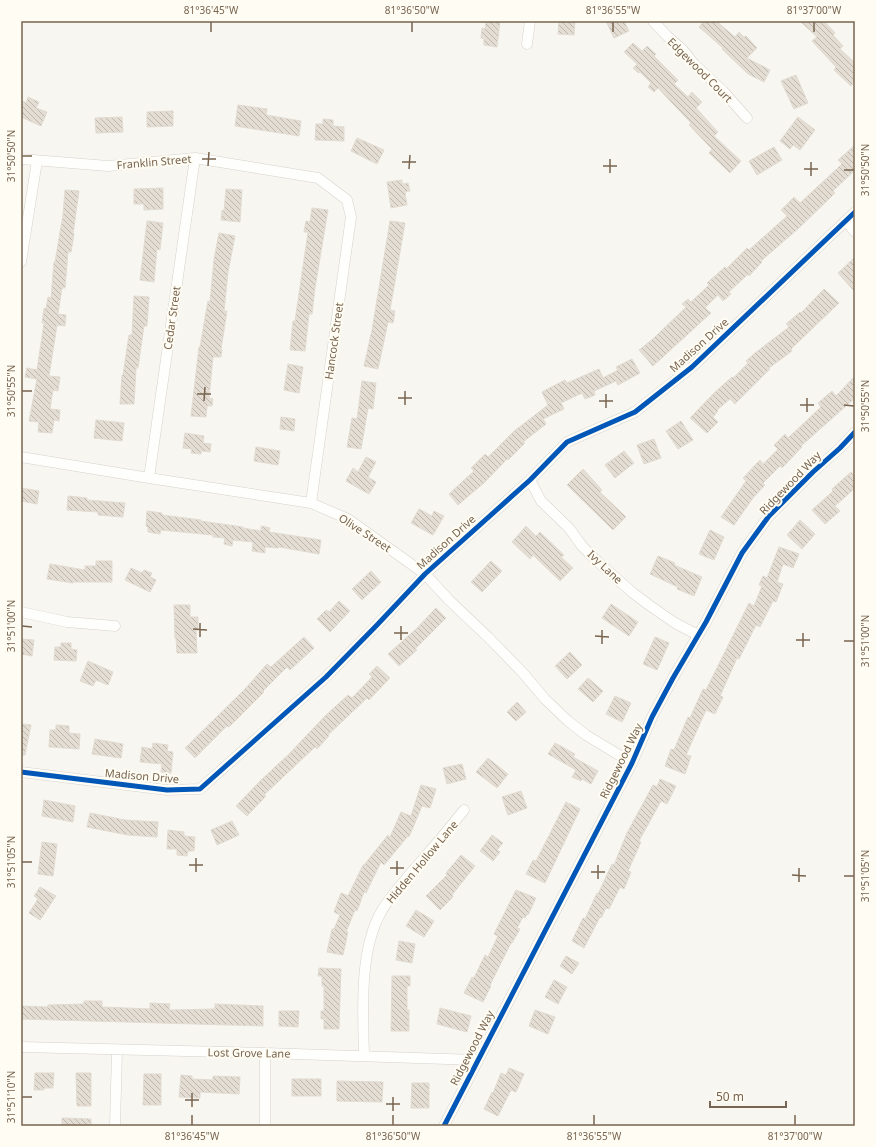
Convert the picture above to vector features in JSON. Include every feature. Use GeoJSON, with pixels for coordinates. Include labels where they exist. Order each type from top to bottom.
{"type":"FeatureCollection","features":[{"type":"Feature","properties":{"kind":"street"},"geometry":{"type":"LineString","coordinates":[[527,44],[530,21]]}},
{"type":"Feature","properties":{"kind":"street","name":"Edgewood Court"},"geometry":{"type":"LineString","coordinates":[[653,21],[683,50],[694,64],[723,91],[747,118]]}},
{"type":"Feature","properties":{"kind":"street","name":"Franklin Street"},"geometry":{"type":"LineString","coordinates":[[21,158],[37,161],[108,166],[195,158],[318,178],[330,187]]}},
{"type":"Feature","properties":{"kind":"street","name":"Cedar Street"},"geometry":{"type":"LineString","coordinates":[[149,478],[195,158]]}},
{"type":"Feature","properties":{"kind":"street"},"geometry":{"type":"LineString","coordinates":[[21,262],[37,161]]}},
{"type":"Feature","properties":{"kind":"street","name":"Hancock Street"},"geometry":{"type":"LineString","coordinates":[[311,503],[351,217],[347,200],[330,187]]}},
{"type":"Feature","properties":{"kind":"street","name":"Madison Drive"},"geometry":{"type":"LineString","coordinates":[[21,772],[167,790],[200,789],[326,677],[425,574],[530,480],[567,442],[635,412],[692,366],[855,212]]}},
{"type":"Feature","properties":{"kind":"street"},"geometry":{"type":"LineString","coordinates":[[846,221],[855,232]]}},
{"type":"Feature","properties":{"kind":"street","name":"Ridgewood Way"},"geometry":{"type":"LineString","coordinates":[[444,1126],[632,764],[652,717],[742,553],[770,516],[812,472],[840,448],[855,432]]}},
{"type":"Feature","properties":{"kind":"street","name":"Olive Street"},"geometry":{"type":"LineString","coordinates":[[21,457],[311,503],[348,519],[425,574],[448,599],[488,637],[545,699],[568,721],[586,735],[632,764]]}},
{"type":"Feature","properties":{"kind":"street","name":"Ivy Lane"},"geometry":{"type":"LineString","coordinates":[[530,480],[541,501],[569,528],[582,546],[598,562],[649,606],[675,623],[698,635]]}},
{"type":"Feature","properties":{"kind":"street"},"geometry":{"type":"LineString","coordinates":[[21,612],[67,622],[115,626]]}},
{"type":"Feature","properties":{"kind":"street","name":"Hidden Hollow Lane"},"geometry":{"type":"LineString","coordinates":[[364,1056],[363,1021],[366,963],[371,935],[381,912],[395,892],[464,810]]}},
{"type":"Feature","properties":{"kind":"street","name":"Lost Grove Lane"},"geometry":{"type":"LineString","coordinates":[[21,1047],[477,1060]]}},
{"type":"Feature","properties":{"kind":"street"},"geometry":{"type":"LineString","coordinates":[[115,1126],[117,1050]]}},
{"type":"Feature","properties":{"kind":"street"},"geometry":{"type":"LineString","coordinates":[[264,1126],[266,1053]]}},
{"type":"Feature","properties":{"kind":"building"},"geometry":{"type":"Polygon","coordinates":[[[486,21],[500,21],[497,47],[484,45],[484,39],[481,38],[482,28],[485,29],[486,21]]]}},
{"type":"Feature","properties":{"kind":"building"},"geometry":{"type":"Polygon","coordinates":[[[559,21],[575,21],[574,35],[558,34],[559,21]]]}},
{"type":"Feature","properties":{"kind":"building"},"geometry":{"type":"Polygon","coordinates":[[[606,21],[624,21],[629,31],[614,38],[606,21]]]}},
{"type":"Feature","properties":{"kind":"building"},"geometry":{"type":"Polygon","coordinates":[[[704,21],[716,21],[735,37],[739,32],[744,37],[746,36],[757,48],[747,58],[770,70],[764,82],[748,74],[722,49],[723,48],[699,27],[704,21]]]}},
{"type":"Feature","properties":{"kind":"building"},"geometry":{"type":"Polygon","coordinates":[[[800,21],[824,21],[835,33],[833,35],[843,46],[840,49],[855,63],[855,81],[851,86],[834,70],[836,67],[812,41],[817,37],[800,21]]]}},
{"type":"Feature","properties":{"kind":"building"},"geometry":{"type":"Polygon","coordinates":[[[633,43],[642,51],[647,46],[656,54],[654,56],[678,80],[674,84],[688,97],[692,92],[702,102],[696,108],[718,132],[714,136],[741,161],[730,173],[709,153],[712,149],[689,125],[691,123],[658,88],[654,92],[648,87],[651,83],[640,72],[638,73],[633,68],[637,64],[624,52],[633,43]]]}},
{"type":"Feature","properties":{"kind":"building"},"geometry":{"type":"Polygon","coordinates":[[[796,75],[808,103],[794,109],[781,81],[796,75]]]}},
{"type":"Feature","properties":{"kind":"building"},"geometry":{"type":"Polygon","coordinates":[[[28,97],[39,102],[36,108],[47,112],[41,126],[21,117],[21,100],[26,103],[28,97]]]}},
{"type":"Feature","properties":{"kind":"building"},"geometry":{"type":"Polygon","coordinates":[[[238,105],[267,109],[266,115],[301,121],[299,136],[235,126],[238,105]]]}},
{"type":"Feature","properties":{"kind":"building"},"geometry":{"type":"Polygon","coordinates":[[[173,111],[173,126],[147,127],[147,112],[173,111]]]}},
{"type":"Feature","properties":{"kind":"building"},"geometry":{"type":"Polygon","coordinates":[[[122,117],[123,132],[96,133],[95,118],[122,117]]]}},
{"type":"Feature","properties":{"kind":"building"},"geometry":{"type":"Polygon","coordinates":[[[798,117],[815,130],[800,150],[793,145],[790,149],[780,141],[798,117]]]}},
{"type":"Feature","properties":{"kind":"building"},"geometry":{"type":"Polygon","coordinates":[[[323,119],[333,120],[333,126],[344,127],[344,141],[315,140],[316,124],[323,124],[323,119]]]}},
{"type":"Feature","properties":{"kind":"building"},"geometry":{"type":"Polygon","coordinates":[[[357,138],[384,150],[377,164],[351,151],[357,138]]]}},
{"type":"Feature","properties":{"kind":"building"},"geometry":{"type":"Polygon","coordinates":[[[855,145],[855,170],[833,191],[835,193],[799,228],[761,261],[762,262],[749,276],[748,274],[729,292],[731,294],[723,301],[718,295],[705,308],[711,313],[653,366],[639,350],[654,338],[686,307],[682,304],[688,299],[691,302],[709,285],[707,283],[725,267],[726,269],[747,248],[749,250],[787,216],[781,210],[794,197],[800,203],[842,164],[838,160],[855,145]]]}},
{"type":"Feature","properties":{"kind":"building"},"geometry":{"type":"Polygon","coordinates":[[[774,147],[782,160],[757,175],[749,161],[774,147]]]}},
{"type":"Feature","properties":{"kind":"building"},"geometry":{"type":"Polygon","coordinates":[[[402,180],[402,184],[408,183],[410,191],[405,192],[407,205],[391,208],[387,182],[402,180]]]}},
{"type":"Feature","properties":{"kind":"building"},"geometry":{"type":"Polygon","coordinates":[[[163,188],[163,209],[144,210],[144,204],[134,204],[134,189],[163,188]]]}},
{"type":"Feature","properties":{"kind":"building"},"geometry":{"type":"Polygon","coordinates":[[[226,189],[242,190],[240,222],[221,220],[222,210],[224,211],[226,189]]]}},
{"type":"Feature","properties":{"kind":"building"},"geometry":{"type":"Polygon","coordinates":[[[65,190],[79,191],[71,252],[68,252],[65,288],[62,288],[58,314],[66,315],[65,326],[57,325],[49,376],[60,377],[58,391],[53,390],[50,409],[60,410],[59,421],[54,420],[52,433],[38,432],[39,422],[29,421],[37,379],[25,377],[27,368],[37,370],[44,323],[42,323],[44,308],[46,309],[48,297],[51,298],[54,262],[63,215],[65,190]]]}},
{"type":"Feature","properties":{"kind":"building"},"geometry":{"type":"Polygon","coordinates":[[[312,208],[328,210],[312,314],[309,314],[305,351],[290,350],[293,321],[295,321],[308,232],[304,232],[306,221],[310,222],[312,208]]]}},
{"type":"Feature","properties":{"kind":"building"},"geometry":{"type":"Polygon","coordinates":[[[147,221],[163,223],[160,250],[157,249],[154,282],[140,280],[147,221]]]}},
{"type":"Feature","properties":{"kind":"building"},"geometry":{"type":"Polygon","coordinates":[[[390,221],[405,223],[390,310],[395,311],[393,323],[388,322],[378,369],[364,366],[372,330],[390,221]]]}},
{"type":"Feature","properties":{"kind":"building"},"geometry":{"type":"Polygon","coordinates":[[[219,233],[235,236],[228,272],[224,311],[227,311],[221,357],[213,357],[209,398],[213,399],[212,406],[207,406],[206,417],[191,416],[199,347],[208,301],[210,302],[214,259],[219,233]]]}},
{"type":"Feature","properties":{"kind":"building"},"geometry":{"type":"Polygon","coordinates":[[[855,257],[855,292],[838,273],[855,257]]]}},
{"type":"Feature","properties":{"kind":"building"},"geometry":{"type":"Polygon","coordinates":[[[824,289],[839,303],[791,349],[792,351],[769,368],[770,369],[735,404],[730,399],[717,410],[718,411],[713,417],[718,422],[707,433],[690,418],[714,393],[732,377],[733,378],[748,363],[746,361],[789,327],[786,324],[800,312],[801,313],[824,289]]]}},
{"type":"Feature","properties":{"kind":"building"},"geometry":{"type":"Polygon","coordinates":[[[134,296],[149,297],[147,326],[144,326],[138,368],[136,368],[134,404],[120,404],[122,375],[129,335],[132,335],[134,296]]]}},
{"type":"Feature","properties":{"kind":"building"},"geometry":{"type":"Polygon","coordinates":[[[632,359],[640,373],[618,385],[616,381],[594,391],[595,395],[585,399],[582,393],[561,403],[564,409],[543,419],[546,424],[523,442],[525,443],[508,460],[507,459],[485,482],[458,505],[449,494],[474,471],[471,468],[485,454],[488,457],[513,432],[548,405],[542,392],[565,380],[567,383],[599,369],[603,378],[618,370],[616,367],[632,359]]]}},
{"type":"Feature","properties":{"kind":"building"},"geometry":{"type":"Polygon","coordinates":[[[288,364],[303,367],[299,393],[284,390],[288,364]]]}},
{"type":"Feature","properties":{"kind":"building"},"geometry":{"type":"Polygon","coordinates":[[[855,376],[855,398],[801,446],[802,447],[782,468],[780,466],[763,483],[765,485],[753,498],[734,525],[721,517],[746,481],[743,478],[760,460],[763,464],[778,449],[774,445],[785,434],[788,438],[821,407],[818,403],[832,391],[836,396],[855,376]]]}},
{"type":"Feature","properties":{"kind":"building"},"geometry":{"type":"Polygon","coordinates":[[[362,381],[376,383],[373,409],[368,408],[361,449],[347,447],[352,418],[357,419],[362,381]]]}},
{"type":"Feature","properties":{"kind":"building"},"geometry":{"type":"Polygon","coordinates":[[[281,417],[295,419],[294,431],[280,429],[281,417]]]}},
{"type":"Feature","properties":{"kind":"building"},"geometry":{"type":"Polygon","coordinates":[[[96,420],[124,423],[122,441],[94,438],[96,420]]]}},
{"type":"Feature","properties":{"kind":"building"},"geometry":{"type":"Polygon","coordinates":[[[681,421],[693,440],[678,449],[666,431],[681,421]]]}},
{"type":"Feature","properties":{"kind":"building"},"geometry":{"type":"Polygon","coordinates":[[[185,433],[204,436],[203,443],[211,444],[210,452],[201,451],[201,454],[191,453],[192,449],[183,448],[185,433]]]}},
{"type":"Feature","properties":{"kind":"building"},"geometry":{"type":"Polygon","coordinates":[[[654,439],[661,458],[644,464],[637,445],[654,439]]]}},
{"type":"Feature","properties":{"kind":"building"},"geometry":{"type":"Polygon","coordinates":[[[256,447],[280,451],[278,465],[254,461],[256,447]]]}},
{"type":"Feature","properties":{"kind":"building"},"geometry":{"type":"Polygon","coordinates":[[[624,451],[634,463],[615,478],[605,465],[624,451]]]}},
{"type":"Feature","properties":{"kind":"building"},"geometry":{"type":"Polygon","coordinates":[[[366,457],[376,462],[368,477],[376,482],[369,494],[346,481],[353,468],[358,472],[366,457]]]}},
{"type":"Feature","properties":{"kind":"building"},"geometry":{"type":"Polygon","coordinates":[[[583,469],[602,490],[600,492],[626,517],[613,530],[567,485],[583,469]]]}},
{"type":"Feature","properties":{"kind":"building"},"geometry":{"type":"Polygon","coordinates":[[[851,472],[855,477],[855,488],[835,506],[840,511],[825,524],[812,510],[851,472]]]}},
{"type":"Feature","properties":{"kind":"building"},"geometry":{"type":"Polygon","coordinates":[[[21,488],[39,491],[37,504],[21,501],[21,488]]]}},
{"type":"Feature","properties":{"kind":"building"},"geometry":{"type":"Polygon","coordinates":[[[68,496],[87,498],[87,500],[125,503],[123,517],[98,515],[98,512],[67,510],[68,496]]]}},
{"type":"Feature","properties":{"kind":"building"},"geometry":{"type":"Polygon","coordinates":[[[419,509],[432,516],[434,511],[444,516],[433,535],[411,523],[419,509]]]}},
{"type":"Feature","properties":{"kind":"building"},"geometry":{"type":"Polygon","coordinates":[[[147,511],[162,513],[162,515],[201,520],[261,531],[261,526],[270,528],[269,532],[321,540],[319,554],[279,547],[265,547],[265,553],[252,551],[253,542],[233,540],[232,546],[224,544],[225,538],[213,537],[213,535],[161,530],[160,534],[148,532],[148,527],[146,526],[147,511]]]}},
{"type":"Feature","properties":{"kind":"building"},"geometry":{"type":"Polygon","coordinates":[[[800,520],[815,534],[802,549],[787,535],[800,520]]]}},
{"type":"Feature","properties":{"kind":"building"},"geometry":{"type":"Polygon","coordinates":[[[526,526],[536,536],[540,532],[564,555],[561,557],[573,568],[560,581],[533,555],[530,559],[512,542],[526,526]]]}},
{"type":"Feature","properties":{"kind":"building"},"geometry":{"type":"Polygon","coordinates":[[[710,530],[724,537],[714,560],[699,554],[710,530]]]}},
{"type":"Feature","properties":{"kind":"building"},"geometry":{"type":"Polygon","coordinates":[[[779,547],[799,554],[793,568],[783,564],[777,582],[783,584],[776,602],[773,601],[760,627],[756,625],[739,659],[737,658],[720,696],[723,697],[715,714],[706,710],[686,755],[691,756],[685,774],[665,766],[671,749],[674,750],[688,717],[690,718],[703,689],[706,690],[749,603],[754,606],[762,586],[759,585],[763,576],[767,578],[779,547]]]}},
{"type":"Feature","properties":{"kind":"building"},"geometry":{"type":"Polygon","coordinates":[[[658,556],[675,563],[674,565],[702,577],[694,596],[677,589],[678,587],[650,574],[658,556]]]}},
{"type":"Feature","properties":{"kind":"building"},"geometry":{"type":"Polygon","coordinates":[[[96,561],[112,561],[112,582],[73,583],[47,579],[50,564],[85,570],[85,566],[96,566],[96,561]]]}},
{"type":"Feature","properties":{"kind":"building"},"geometry":{"type":"Polygon","coordinates":[[[491,561],[502,571],[482,592],[471,582],[491,561]]]}},
{"type":"Feature","properties":{"kind":"building"},"geometry":{"type":"Polygon","coordinates":[[[131,568],[142,573],[144,570],[152,573],[150,577],[156,580],[150,592],[125,580],[131,568]]]}},
{"type":"Feature","properties":{"kind":"building"},"geometry":{"type":"Polygon","coordinates":[[[371,571],[381,582],[362,600],[352,589],[371,571]]]}},
{"type":"Feature","properties":{"kind":"building"},"geometry":{"type":"Polygon","coordinates":[[[339,601],[350,611],[330,632],[317,619],[326,610],[329,612],[339,601]]]}},
{"type":"Feature","properties":{"kind":"building"},"geometry":{"type":"Polygon","coordinates":[[[611,604],[638,622],[629,636],[602,618],[611,604]]]}},
{"type":"Feature","properties":{"kind":"building"},"geometry":{"type":"Polygon","coordinates":[[[174,605],[190,605],[190,617],[198,617],[198,630],[196,630],[197,653],[177,653],[174,605]]]}},
{"type":"Feature","properties":{"kind":"building"},"geometry":{"type":"Polygon","coordinates":[[[436,608],[446,618],[415,649],[417,650],[399,666],[388,654],[416,629],[436,608]]]}},
{"type":"Feature","properties":{"kind":"building"},"geometry":{"type":"Polygon","coordinates":[[[304,637],[314,648],[290,670],[287,667],[229,727],[227,726],[195,758],[185,748],[245,689],[267,664],[271,667],[304,637]]]}},
{"type":"Feature","properties":{"kind":"building"},"geometry":{"type":"Polygon","coordinates":[[[655,637],[669,643],[657,670],[643,664],[655,637]]]}},
{"type":"Feature","properties":{"kind":"building"},"geometry":{"type":"Polygon","coordinates":[[[21,639],[34,640],[32,656],[21,654],[21,639]]]}},
{"type":"Feature","properties":{"kind":"building"},"geometry":{"type":"Polygon","coordinates":[[[61,643],[71,643],[71,649],[77,650],[76,661],[54,660],[55,647],[61,647],[61,643]]]}},
{"type":"Feature","properties":{"kind":"building"},"geometry":{"type":"Polygon","coordinates":[[[570,652],[582,665],[567,679],[555,666],[570,652]]]}},
{"type":"Feature","properties":{"kind":"building"},"geometry":{"type":"Polygon","coordinates":[[[88,661],[113,672],[108,685],[96,680],[93,686],[80,681],[88,661]]]}},
{"type":"Feature","properties":{"kind":"building"},"geometry":{"type":"Polygon","coordinates":[[[377,666],[390,678],[369,700],[367,698],[328,735],[329,736],[317,749],[315,747],[264,795],[266,796],[247,816],[236,806],[325,716],[348,695],[352,698],[372,677],[369,674],[377,666]]]}},
{"type":"Feature","properties":{"kind":"building"},"geometry":{"type":"Polygon","coordinates":[[[588,678],[603,691],[593,702],[578,689],[588,678]]]}},
{"type":"Feature","properties":{"kind":"building"},"geometry":{"type":"Polygon","coordinates":[[[615,696],[631,703],[622,722],[606,714],[615,696]]]}},
{"type":"Feature","properties":{"kind":"building"},"geometry":{"type":"Polygon","coordinates":[[[517,702],[526,712],[516,721],[507,712],[517,702]]]}},
{"type":"Feature","properties":{"kind":"building"},"geometry":{"type":"Polygon","coordinates":[[[21,724],[31,725],[25,755],[21,755],[21,724]]]}},
{"type":"Feature","properties":{"kind":"building"},"geometry":{"type":"Polygon","coordinates":[[[56,725],[69,726],[69,733],[80,734],[79,749],[49,747],[50,730],[56,730],[56,725]]]}},
{"type":"Feature","properties":{"kind":"building"},"geometry":{"type":"Polygon","coordinates":[[[95,739],[123,744],[121,758],[92,754],[95,739]]]}},
{"type":"Feature","properties":{"kind":"building"},"geometry":{"type":"Polygon","coordinates":[[[153,743],[168,745],[167,751],[173,752],[171,773],[161,772],[162,764],[140,762],[142,747],[152,749],[153,743]]]}},
{"type":"Feature","properties":{"kind":"building"},"geometry":{"type":"Polygon","coordinates":[[[555,743],[575,754],[573,757],[598,771],[591,784],[582,779],[581,781],[572,777],[576,770],[548,754],[555,743]]]}},
{"type":"Feature","properties":{"kind":"building"},"geometry":{"type":"Polygon","coordinates":[[[488,758],[508,774],[497,788],[476,772],[488,758]]]}},
{"type":"Feature","properties":{"kind":"building"},"geometry":{"type":"Polygon","coordinates":[[[462,764],[466,779],[447,784],[443,768],[462,764]]]}},
{"type":"Feature","properties":{"kind":"building"},"geometry":{"type":"Polygon","coordinates":[[[660,779],[676,786],[667,804],[661,801],[639,841],[641,842],[628,871],[631,872],[624,889],[620,887],[609,909],[606,908],[601,918],[600,917],[584,948],[572,941],[583,918],[585,919],[597,893],[598,894],[612,864],[614,865],[627,833],[653,785],[657,787],[660,779]]]}},
{"type":"Feature","properties":{"kind":"building"},"geometry":{"type":"Polygon","coordinates":[[[421,785],[436,789],[430,808],[422,806],[409,837],[408,836],[384,865],[381,862],[366,893],[364,892],[357,911],[355,910],[346,932],[348,932],[343,955],[327,952],[332,929],[334,929],[340,915],[334,912],[341,893],[348,896],[363,865],[388,835],[390,837],[401,812],[411,816],[421,785]]]}},
{"type":"Feature","properties":{"kind":"building"},"geometry":{"type":"Polygon","coordinates":[[[521,791],[527,808],[508,815],[502,797],[521,791]]]}},
{"type":"Feature","properties":{"kind":"building"},"geometry":{"type":"Polygon","coordinates":[[[44,800],[75,806],[73,822],[42,816],[44,800]]]}},
{"type":"Feature","properties":{"kind":"building"},"geometry":{"type":"Polygon","coordinates":[[[566,802],[580,809],[545,883],[526,874],[533,860],[536,861],[566,802]]]}},
{"type":"Feature","properties":{"kind":"building"},"geometry":{"type":"Polygon","coordinates":[[[90,813],[125,820],[158,822],[157,837],[128,835],[87,827],[90,813]]]}},
{"type":"Feature","properties":{"kind":"building"},"geometry":{"type":"Polygon","coordinates":[[[232,821],[239,835],[217,845],[211,830],[232,821]]]}},
{"type":"Feature","properties":{"kind":"building"},"geometry":{"type":"Polygon","coordinates":[[[168,830],[184,832],[184,836],[195,837],[194,851],[188,851],[187,856],[177,855],[177,849],[167,849],[168,830]]]}},
{"type":"Feature","properties":{"kind":"building"},"geometry":{"type":"Polygon","coordinates":[[[492,835],[503,843],[497,850],[500,852],[493,861],[480,851],[492,835]]]}},
{"type":"Feature","properties":{"kind":"building"},"geometry":{"type":"Polygon","coordinates":[[[42,842],[57,844],[53,876],[38,874],[42,842]]]}},
{"type":"Feature","properties":{"kind":"building"},"geometry":{"type":"Polygon","coordinates":[[[461,855],[475,866],[452,895],[453,897],[440,910],[426,896],[447,875],[446,873],[461,855]]]}},
{"type":"Feature","properties":{"kind":"building"},"geometry":{"type":"Polygon","coordinates":[[[40,887],[56,896],[40,920],[29,913],[38,899],[34,896],[40,887]]]}},
{"type":"Feature","properties":{"kind":"building"},"geometry":{"type":"Polygon","coordinates":[[[516,890],[536,898],[528,915],[527,914],[525,918],[523,917],[517,928],[520,929],[511,943],[483,1002],[464,993],[472,977],[474,978],[485,955],[488,957],[498,936],[494,934],[516,890]]]}},
{"type":"Feature","properties":{"kind":"building"},"geometry":{"type":"Polygon","coordinates":[[[416,910],[434,921],[424,937],[406,926],[416,910]]]}},
{"type":"Feature","properties":{"kind":"building"},"geometry":{"type":"Polygon","coordinates":[[[399,941],[415,944],[412,963],[396,960],[399,941]]]}},
{"type":"Feature","properties":{"kind":"building"},"geometry":{"type":"Polygon","coordinates":[[[566,956],[579,963],[572,974],[560,966],[566,956]]]}},
{"type":"Feature","properties":{"kind":"building"},"geometry":{"type":"Polygon","coordinates":[[[319,968],[341,969],[339,1029],[324,1029],[324,1019],[321,1019],[321,1011],[324,1011],[324,986],[322,986],[322,976],[318,976],[319,968]]]}},
{"type":"Feature","properties":{"kind":"building"},"geometry":{"type":"Polygon","coordinates":[[[392,976],[410,976],[410,986],[407,986],[409,1031],[391,1031],[392,976]]]}},
{"type":"Feature","properties":{"kind":"building"},"geometry":{"type":"Polygon","coordinates":[[[554,980],[567,987],[558,1004],[545,997],[554,980]]]}},
{"type":"Feature","properties":{"kind":"building"},"geometry":{"type":"Polygon","coordinates":[[[84,1001],[102,1001],[102,1007],[150,1009],[150,1003],[170,1004],[169,1010],[215,1009],[215,1004],[263,1006],[263,1026],[21,1019],[21,1006],[48,1007],[48,1005],[84,1004],[84,1001]]]}},
{"type":"Feature","properties":{"kind":"building"},"geometry":{"type":"Polygon","coordinates":[[[440,1008],[471,1016],[467,1032],[437,1024],[440,1008]]]}},
{"type":"Feature","properties":{"kind":"building"},"geometry":{"type":"Polygon","coordinates":[[[535,1010],[555,1017],[548,1034],[529,1026],[535,1010]]]}},
{"type":"Feature","properties":{"kind":"building"},"geometry":{"type":"Polygon","coordinates":[[[279,1011],[299,1011],[298,1027],[279,1026],[279,1011]]]}},
{"type":"Feature","properties":{"kind":"building"},"geometry":{"type":"Polygon","coordinates":[[[509,1068],[524,1074],[516,1092],[511,1090],[498,1116],[484,1109],[492,1092],[493,1093],[501,1073],[506,1075],[509,1068]]]}},
{"type":"Feature","properties":{"kind":"building"},"geometry":{"type":"Polygon","coordinates":[[[35,1073],[54,1073],[53,1088],[34,1090],[35,1073]]]}},
{"type":"Feature","properties":{"kind":"building"},"geometry":{"type":"Polygon","coordinates":[[[76,1073],[91,1073],[91,1106],[77,1106],[76,1073]]]}},
{"type":"Feature","properties":{"kind":"building"},"geometry":{"type":"Polygon","coordinates":[[[144,1074],[161,1074],[161,1105],[143,1105],[144,1074]]]}},
{"type":"Feature","properties":{"kind":"building"},"geometry":{"type":"Polygon","coordinates":[[[181,1075],[192,1076],[192,1079],[213,1080],[213,1076],[240,1077],[239,1094],[200,1092],[200,1098],[179,1097],[181,1075]]]}},
{"type":"Feature","properties":{"kind":"building"},"geometry":{"type":"Polygon","coordinates":[[[292,1079],[321,1079],[321,1096],[292,1096],[292,1079]]]}},
{"type":"Feature","properties":{"kind":"building"},"geometry":{"type":"Polygon","coordinates":[[[337,1081],[383,1082],[382,1102],[337,1101],[337,1081]]]}},
{"type":"Feature","properties":{"kind":"building"},"geometry":{"type":"Polygon","coordinates":[[[412,1083],[429,1083],[429,1108],[411,1108],[412,1083]]]}},
{"type":"Feature","properties":{"kind":"building"},"geometry":{"type":"Polygon","coordinates":[[[62,1118],[91,1119],[91,1126],[62,1126],[62,1118]]]}},
{"type":"Feature","properties":{"kind":"cycle path"},"geometry":{"type":"LineString","coordinates":[[21,772],[167,790],[200,789],[326,677],[425,574],[530,480],[567,442],[635,412],[692,367],[855,212]]}},
{"type":"Feature","properties":{"kind":"cycle path"},"geometry":{"type":"LineString","coordinates":[[444,1126],[632,763],[652,717],[706,622],[742,553],[769,516],[855,432]]}}]}
